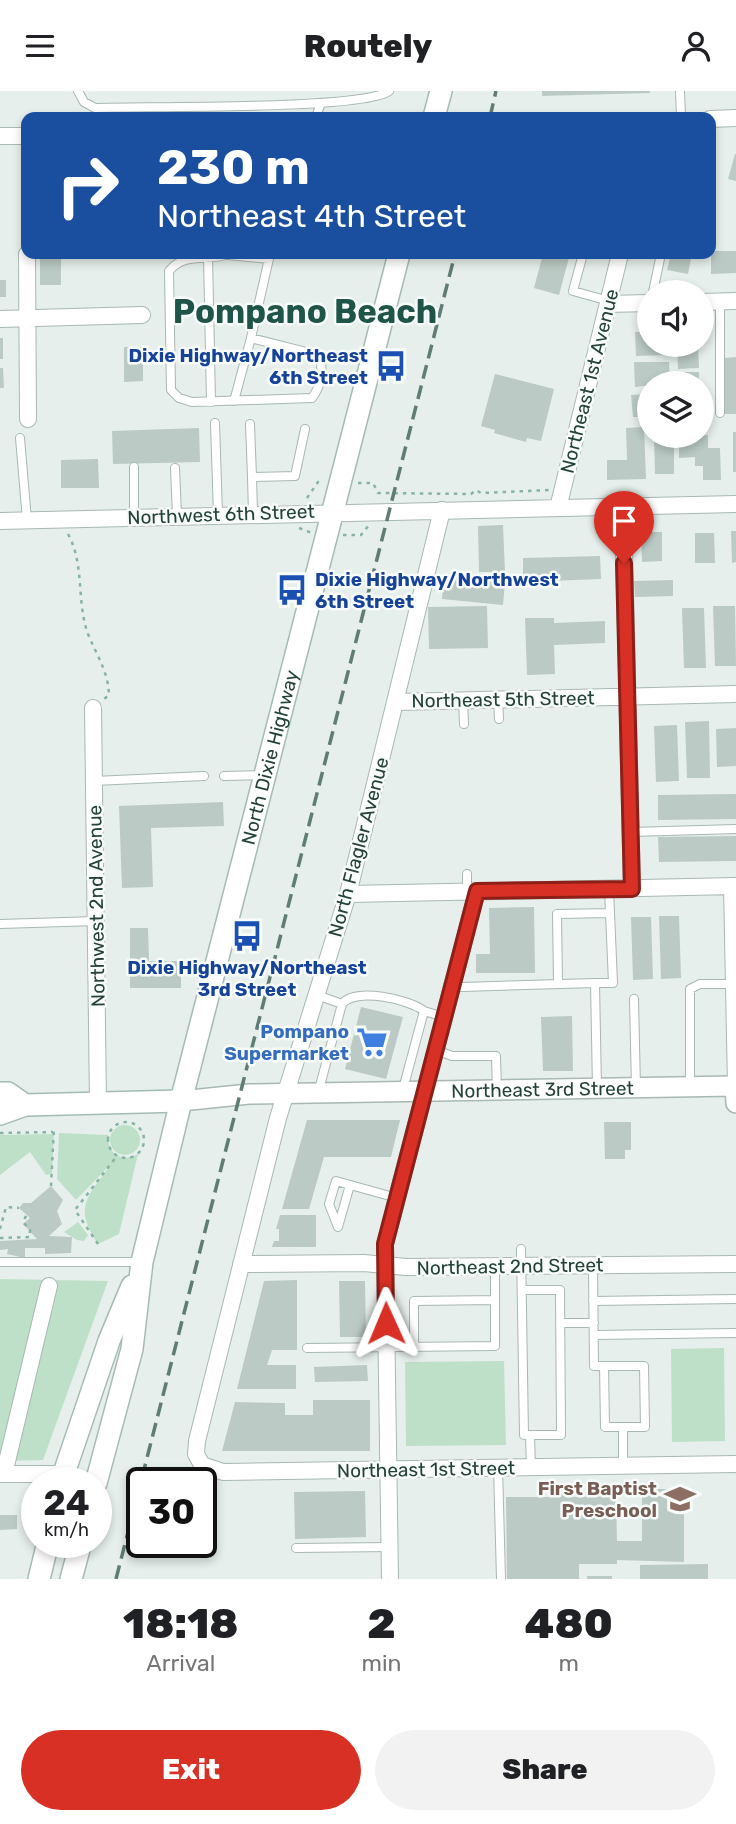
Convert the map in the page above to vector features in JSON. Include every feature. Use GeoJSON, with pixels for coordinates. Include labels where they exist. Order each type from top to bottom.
{"type":"FeatureCollection","features":[{"type":"Feature","properties":{"kind":"main road"},"geometry":{"type":"LineString","coordinates":[[435,112],[441,91]]}},
{"type":"Feature","properties":{"kind":"main road","name":"North Dixie Highway"},"geometry":{"type":"LineString","coordinates":[[100,1467],[132,1349],[142,1262],[181,1101],[398,259]]}},
{"type":"Feature","properties":{"kind":"main road"},"geometry":{"type":"LineString","coordinates":[[0,1093],[8,1093],[25,1105]]}},
{"type":"Feature","properties":{"kind":"main road"},"geometry":{"type":"LineString","coordinates":[[0,1114],[25,1105],[181,1101]]}},
{"type":"Feature","properties":{"kind":"main road","name":"North Dixie Highway"},"geometry":{"type":"LineString","coordinates":[[66,1467],[108,1341],[142,1262]]}},
{"type":"Feature","properties":{"kind":"main road"},"geometry":{"type":"LineString","coordinates":[[39,1579],[44,1558]]}},
{"type":"Feature","properties":{"kind":"main road"},"geometry":{"type":"LineString","coordinates":[[71,1579],[77,1558]]}},
{"type":"Feature","properties":{"kind":"street"},"geometry":{"type":"LineString","coordinates":[[716,118],[736,118]]}},
{"type":"Feature","properties":{"kind":"street"},"geometry":{"type":"LineString","coordinates":[[0,136],[21,136]]}},
{"type":"Feature","properties":{"kind":"street"},"geometry":{"type":"LineString","coordinates":[[27,259],[28,419]]}},
{"type":"Feature","properties":{"kind":"street","name":"Northeast 1st Avenue"},"geometry":{"type":"LineString","coordinates":[[558,508],[619,259]]}},
{"type":"Feature","properties":{"kind":"street"},"geometry":{"type":"LineString","coordinates":[[608,302],[637,303]]}},
{"type":"Feature","properties":{"kind":"street"},"geometry":{"type":"LineString","coordinates":[[0,319],[142,314]]}},
{"type":"Feature","properties":{"kind":"street","name":"Northwest 6th Street"},"geometry":{"type":"LineString","coordinates":[[0,521],[333,511],[736,504]]}},
{"type":"Feature","properties":{"kind":"street"},"geometry":{"type":"LineString","coordinates":[[623,507],[632,889]]}},
{"type":"Feature","properties":{"kind":"street","name":"North Flagler Avenue"},"geometry":{"type":"LineString","coordinates":[[202,1465],[196,1454],[197,1441],[241,1264],[278,1118],[289,1093],[348,894],[442,510]]}},
{"type":"Feature","properties":{"kind":"street","name":"Northeast 5th Street"},"geometry":{"type":"LineString","coordinates":[[397,702],[736,694]]}},
{"type":"Feature","properties":{"kind":"street","name":"Northwest 2nd Avenue"},"geometry":{"type":"LineString","coordinates":[[93,708],[98,1103]]}},
{"type":"Feature","properties":{"kind":"street"},"geometry":{"type":"LineString","coordinates":[[348,894],[734,886],[736,1103]]}},
{"type":"Feature","properties":{"kind":"street"},"geometry":{"type":"LineString","coordinates":[[390,1579],[385,1244],[445,1017],[472,891]]}},
{"type":"Feature","properties":{"kind":"street","name":"Northeast 3rd Street"},"geometry":{"type":"LineString","coordinates":[[181,1101],[240,1094],[736,1086]]}},
{"type":"Feature","properties":{"kind":"street","name":"Northeast 2nd Street"},"geometry":{"type":"LineString","coordinates":[[241,1264],[495,1265],[521,1257],[593,1265],[736,1264]]}},
{"type":"Feature","properties":{"kind":"street"},"geometry":{"type":"LineString","coordinates":[[21,1475],[2,1474],[49,1286]]}},
{"type":"Feature","properties":{"kind":"street","name":"Northeast 1st Street"},"geometry":{"type":"LineString","coordinates":[[202,1465],[223,1472],[736,1464]]}},
{"type":"Feature","properties":{"kind":"lane"},"geometry":{"type":"LineString","coordinates":[[78,91],[84,102],[95,107],[324,103],[381,97],[389,91]]}},
{"type":"Feature","properties":{"kind":"lane"},"geometry":{"type":"LineString","coordinates":[[319,112],[328,91]]}},
{"type":"Feature","properties":{"kind":"lane"},"geometry":{"type":"LineString","coordinates":[[680,91],[681,112]]}},
{"type":"Feature","properties":{"kind":"lane"},"geometry":{"type":"LineString","coordinates":[[184,259],[176,262],[169,271],[171,390],[178,398],[192,402],[312,398],[318,390],[323,365],[318,355],[251,338]]}},
{"type":"Feature","properties":{"kind":"lane"},"geometry":{"type":"LineString","coordinates":[[208,259],[211,402]]}},
{"type":"Feature","properties":{"kind":"lane"},"geometry":{"type":"LineString","coordinates":[[234,401],[269,259]]}},
{"type":"Feature","properties":{"kind":"lane"},"geometry":{"type":"LineString","coordinates":[[582,259],[573,291],[608,302]]}},
{"type":"Feature","properties":{"kind":"lane"},"geometry":{"type":"LineString","coordinates":[[656,280],[660,259]]}},
{"type":"Feature","properties":{"kind":"lane"},"geometry":{"type":"LineString","coordinates":[[720,413],[728,301]]}},
{"type":"Feature","properties":{"kind":"lane"},"geometry":{"type":"LineString","coordinates":[[215,423],[218,514]]}},
{"type":"Feature","properties":{"kind":"lane"},"geometry":{"type":"LineString","coordinates":[[250,424],[253,513]]}},
{"type":"Feature","properties":{"kind":"lane"},"geometry":{"type":"LineString","coordinates":[[252,477],[295,476],[305,429]]}},
{"type":"Feature","properties":{"kind":"lane"},"geometry":{"type":"LineString","coordinates":[[20,438],[27,520]]}},
{"type":"Feature","properties":{"kind":"lane"},"geometry":{"type":"LineString","coordinates":[[134,467],[134,517]]}},
{"type":"Feature","properties":{"kind":"lane"},"geometry":{"type":"LineString","coordinates":[[175,468],[177,515]]}},
{"type":"Feature","properties":{"kind":"lane"},"geometry":{"type":"LineString","coordinates":[[498,699],[499,719]]}},
{"type":"Feature","properties":{"kind":"lane"},"geometry":{"type":"LineString","coordinates":[[463,700],[464,724]]}},
{"type":"Feature","properties":{"kind":"lane"},"geometry":{"type":"LineString","coordinates":[[223,776],[265,775]]}},
{"type":"Feature","properties":{"kind":"lane"},"geometry":{"type":"LineString","coordinates":[[94,781],[204,776]]}},
{"type":"Feature","properties":{"kind":"lane"},"geometry":{"type":"LineString","coordinates":[[631,832],[736,829]]}},
{"type":"Feature","properties":{"kind":"lane"},"geometry":{"type":"LineString","coordinates":[[467,874],[472,891]]}},
{"type":"Feature","properties":{"kind":"lane"},"geometry":{"type":"LineString","coordinates":[[453,984],[462,987],[613,983],[609,889]]}},
{"type":"Feature","properties":{"kind":"lane"},"geometry":{"type":"LineString","coordinates":[[558,984],[557,914],[610,913]]}},
{"type":"Feature","properties":{"kind":"lane"},"geometry":{"type":"LineString","coordinates":[[0,924],[97,921]]}},
{"type":"Feature","properties":{"kind":"lane"},"geometry":{"type":"LineString","coordinates":[[595,983],[597,1088]]}},
{"type":"Feature","properties":{"kind":"lane"},"geometry":{"type":"LineString","coordinates":[[690,1087],[690,989],[700,984],[735,987]]}},
{"type":"Feature","properties":{"kind":"lane"},"geometry":{"type":"LineString","coordinates":[[317,995],[342,1004]]}},
{"type":"Feature","properties":{"kind":"lane"},"geometry":{"type":"LineString","coordinates":[[318,1093],[342,1004],[346,998],[359,995],[415,1004],[424,1011],[445,1017]]}},
{"type":"Feature","properties":{"kind":"lane"},"geometry":{"type":"LineString","coordinates":[[634,999],[636,1088]]}},
{"type":"Feature","properties":{"kind":"lane"},"geometry":{"type":"LineString","coordinates":[[402,1092],[424,1011]]}},
{"type":"Feature","properties":{"kind":"lane"},"geometry":{"type":"LineString","coordinates":[[436,1050],[452,1056],[496,1056],[497,1091]]}},
{"type":"Feature","properties":{"kind":"lane"},"geometry":{"type":"LineString","coordinates":[[350,1185],[338,1227],[329,1204],[336,1181],[397,1198]]}},
{"type":"Feature","properties":{"kind":"lane"},"geometry":{"type":"LineString","coordinates":[[521,1257],[524,1435],[561,1435],[559,1290],[522,1290]]}},
{"type":"Feature","properties":{"kind":"lane"},"geometry":{"type":"LineString","coordinates":[[0,1262],[142,1262]]}},
{"type":"Feature","properties":{"kind":"lane"},"geometry":{"type":"LineString","coordinates":[[307,1348],[495,1346],[495,1265]]}},
{"type":"Feature","properties":{"kind":"lane"},"geometry":{"type":"LineString","coordinates":[[593,1265],[594,1366],[604,1366],[644,1366],[645,1427],[605,1427],[604,1366]]}},
{"type":"Feature","properties":{"kind":"lane"},"geometry":{"type":"LineString","coordinates":[[593,1301],[736,1299]]}},
{"type":"Feature","properties":{"kind":"lane"},"geometry":{"type":"LineString","coordinates":[[414,1346],[414,1301],[495,1300]]}},
{"type":"Feature","properties":{"kind":"lane"},"geometry":{"type":"LineString","coordinates":[[560,1323],[594,1323]]}},
{"type":"Feature","properties":{"kind":"lane"},"geometry":{"type":"LineString","coordinates":[[594,1335],[736,1333]]}},
{"type":"Feature","properties":{"kind":"lane"},"geometry":{"type":"LineString","coordinates":[[623,1427],[623,1465]]}},
{"type":"Feature","properties":{"kind":"lane"},"geometry":{"type":"LineString","coordinates":[[530,1435],[531,1467]]}},
{"type":"Feature","properties":{"kind":"lane"},"geometry":{"type":"LineString","coordinates":[[498,1467],[501,1579]]}},
{"type":"Feature","properties":{"kind":"lane"},"geometry":{"type":"LineString","coordinates":[[296,1548],[390,1547]]}},
{"type":"Feature","properties":{"kind":"path"},"geometry":{"type":"LineString","coordinates":[[59,519],[77,551],[88,633],[108,676],[109,695],[93,708]]}},
{"type":"Feature","properties":{"kind":"path"},"geometry":{"type":"LineString","coordinates":[[119,1123],[135,1124],[143,1135],[142,1149],[130,1158],[117,1156],[108,1147],[110,1130],[119,1123]]}},
{"type":"Feature","properties":{"kind":"path"},"geometry":{"type":"LineString","coordinates":[[0,1133],[54,1130],[51,1187]]}},
{"type":"Feature","properties":{"kind":"path"},"geometry":{"type":"LineString","coordinates":[[98,1244],[75,1210],[117,1156]]}},
{"type":"Feature","properties":{"kind":"path"},"geometry":{"type":"LineString","coordinates":[[0,1229],[6,1207],[19,1208]]}},
{"type":"Feature","properties":{"kind":"path"},"geometry":{"type":"LineString","coordinates":[[0,1238],[30,1237],[30,1230],[23,1222],[27,1215]]}},
{"type":"Feature","properties":{"kind":"green space"},"geometry":{"type":"Polygon","coordinates":[[[125,1125],[131,1126],[139,1134],[139,1146],[131,1154],[125,1155],[119,1154],[111,1146],[110,1140],[111,1134],[119,1126],[125,1125]]]}},
{"type":"Feature","properties":{"kind":"green space"},"geometry":{"type":"Polygon","coordinates":[[[59,1133],[108,1135],[110,1147],[117,1155],[132,1157],[138,1154],[119,1234],[98,1244],[86,1220],[86,1202],[111,1164],[76,1200],[57,1179],[59,1133]]]}},
{"type":"Feature","properties":{"kind":"green space"},"geometry":{"type":"Polygon","coordinates":[[[54,1134],[52,1174],[46,1175],[30,1152],[0,1175],[0,1135],[54,1134]]]}},
{"type":"Feature","properties":{"kind":"green space"},"geometry":{"type":"Polygon","coordinates":[[[78,1222],[88,1235],[84,1241],[64,1232],[78,1222]]]}},
{"type":"Feature","properties":{"kind":"green space"},"geometry":{"type":"Polygon","coordinates":[[[0,1279],[108,1281],[43,1460],[0,1461],[0,1279]]]}},
{"type":"Feature","properties":{"kind":"green space"},"geometry":{"type":"Polygon","coordinates":[[[724,1348],[725,1441],[672,1442],[671,1349],[724,1348]]]}},
{"type":"Feature","properties":{"kind":"green space"},"geometry":{"type":"Polygon","coordinates":[[[504,1361],[506,1445],[406,1446],[405,1362],[504,1361]]]}},
{"type":"Feature","properties":{"kind":"building"},"geometry":{"type":"Polygon","coordinates":[[[542,91],[650,91],[650,93],[542,96],[542,91]]]}},
{"type":"Feature","properties":{"kind":"building"},"geometry":{"type":"Polygon","coordinates":[[[736,154],[736,181],[728,179],[736,154]]]}},
{"type":"Feature","properties":{"kind":"building"},"geometry":{"type":"Polygon","coordinates":[[[716,251],[736,251],[736,273],[711,274],[711,259],[716,259],[716,251]]]}},
{"type":"Feature","properties":{"kind":"building"},"geometry":{"type":"Polygon","coordinates":[[[40,259],[61,259],[61,285],[40,285],[40,259]]]}},
{"type":"Feature","properties":{"kind":"building"},"geometry":{"type":"Polygon","coordinates":[[[542,259],[569,259],[559,295],[534,288],[542,259]]]}},
{"type":"Feature","properties":{"kind":"building"},"geometry":{"type":"Polygon","coordinates":[[[670,259],[691,259],[688,274],[667,270],[670,259]]]}},
{"type":"Feature","properties":{"kind":"building"},"geometry":{"type":"Polygon","coordinates":[[[0,280],[6,280],[6,297],[0,297],[0,280]]]}},
{"type":"Feature","properties":{"kind":"building"},"geometry":{"type":"Polygon","coordinates":[[[635,332],[637,332],[637,356],[635,332]]]}},
{"type":"Feature","properties":{"kind":"building"},"geometry":{"type":"Polygon","coordinates":[[[0,338],[3,338],[3,359],[0,359],[0,338]]]}},
{"type":"Feature","properties":{"kind":"building"},"geometry":{"type":"Polygon","coordinates":[[[124,347],[143,347],[143,381],[124,382],[124,347]]]}},
{"type":"Feature","properties":{"kind":"building"},"geometry":{"type":"Polygon","coordinates":[[[678,357],[699,357],[699,368],[678,369],[678,357]]]}},
{"type":"Feature","properties":{"kind":"building"},"geometry":{"type":"Polygon","coordinates":[[[736,357],[736,414],[725,414],[724,358],[736,357]]]}},
{"type":"Feature","properties":{"kind":"building"},"geometry":{"type":"Polygon","coordinates":[[[634,362],[669,362],[669,371],[637,371],[635,387],[634,362]]]}},
{"type":"Feature","properties":{"kind":"building"},"geometry":{"type":"Polygon","coordinates":[[[0,368],[3,368],[4,388],[0,388],[0,368]]]}},
{"type":"Feature","properties":{"kind":"building"},"geometry":{"type":"Polygon","coordinates":[[[495,374],[554,389],[541,441],[527,438],[526,442],[494,433],[495,430],[481,426],[495,374]]]}},
{"type":"Feature","properties":{"kind":"building"},"geometry":{"type":"Polygon","coordinates":[[[631,395],[637,395],[637,417],[633,417],[631,395]]]}},
{"type":"Feature","properties":{"kind":"building"},"geometry":{"type":"Polygon","coordinates":[[[637,427],[637,448],[645,448],[646,479],[607,480],[607,460],[627,460],[626,428],[637,427]]]}},
{"type":"Feature","properties":{"kind":"building"},"geometry":{"type":"Polygon","coordinates":[[[199,428],[200,462],[113,464],[112,431],[199,428]]]}},
{"type":"Feature","properties":{"kind":"building"},"geometry":{"type":"Polygon","coordinates":[[[733,432],[736,432],[736,472],[733,472],[733,432]]]}},
{"type":"Feature","properties":{"kind":"building"},"geometry":{"type":"Polygon","coordinates":[[[654,448],[674,448],[674,474],[655,474],[654,448]]]}},
{"type":"Feature","properties":{"kind":"building"},"geometry":{"type":"Polygon","coordinates":[[[679,448],[720,448],[721,480],[703,480],[703,466],[695,466],[695,457],[679,458],[679,448]]]}},
{"type":"Feature","properties":{"kind":"building"},"geometry":{"type":"Polygon","coordinates":[[[98,459],[99,488],[61,488],[61,460],[98,459]]]}},
{"type":"Feature","properties":{"kind":"building"},"geometry":{"type":"Polygon","coordinates":[[[503,525],[505,572],[479,572],[478,526],[503,525]]]}},
{"type":"Feature","properties":{"kind":"building"},"geometry":{"type":"Polygon","coordinates":[[[731,531],[736,531],[736,562],[732,563],[731,531]]]}},
{"type":"Feature","properties":{"kind":"building"},"geometry":{"type":"Polygon","coordinates":[[[641,532],[662,532],[662,561],[642,562],[641,532]]]}},
{"type":"Feature","properties":{"kind":"building"},"geometry":{"type":"Polygon","coordinates":[[[695,533],[714,533],[715,563],[695,563],[695,533]]]}},
{"type":"Feature","properties":{"kind":"building"},"geometry":{"type":"Polygon","coordinates":[[[600,556],[601,579],[523,582],[523,558],[600,556]]]}},
{"type":"Feature","properties":{"kind":"building"},"geometry":{"type":"Polygon","coordinates":[[[444,577],[505,582],[503,605],[442,599],[444,577]]]}},
{"type":"Feature","properties":{"kind":"building"},"geometry":{"type":"Polygon","coordinates":[[[673,580],[673,596],[635,597],[634,581],[673,580]]]}},
{"type":"Feature","properties":{"kind":"building"},"geometry":{"type":"Polygon","coordinates":[[[487,606],[488,648],[429,649],[428,607],[487,606]]]}},
{"type":"Feature","properties":{"kind":"building"},"geometry":{"type":"Polygon","coordinates":[[[713,606],[735,606],[736,666],[715,666],[713,606]]]}},
{"type":"Feature","properties":{"kind":"building"},"geometry":{"type":"Polygon","coordinates":[[[682,608],[704,608],[706,668],[684,668],[682,608]]]}},
{"type":"Feature","properties":{"kind":"building"},"geometry":{"type":"Polygon","coordinates":[[[525,618],[554,618],[554,623],[605,621],[605,643],[554,645],[555,674],[527,675],[525,618]]]}},
{"type":"Feature","properties":{"kind":"building"},"geometry":{"type":"Polygon","coordinates":[[[709,721],[710,778],[687,778],[685,722],[709,721]]]}},
{"type":"Feature","properties":{"kind":"building"},"geometry":{"type":"Polygon","coordinates":[[[677,725],[679,781],[656,782],[654,726],[677,725]]]}},
{"type":"Feature","properties":{"kind":"building"},"geometry":{"type":"Polygon","coordinates":[[[736,728],[736,766],[717,767],[716,729],[736,728]]]}},
{"type":"Feature","properties":{"kind":"building"},"geometry":{"type":"Polygon","coordinates":[[[736,794],[736,819],[658,820],[658,795],[736,794]]]}},
{"type":"Feature","properties":{"kind":"building"},"geometry":{"type":"Polygon","coordinates":[[[223,802],[224,826],[151,828],[153,887],[122,888],[119,806],[223,802]]]}},
{"type":"Feature","properties":{"kind":"building"},"geometry":{"type":"Polygon","coordinates":[[[736,836],[736,861],[659,862],[658,837],[736,836]]]}},
{"type":"Feature","properties":{"kind":"building"},"geometry":{"type":"Polygon","coordinates":[[[534,907],[535,973],[476,973],[476,954],[490,954],[489,908],[534,907]]]}},
{"type":"Feature","properties":{"kind":"building"},"geometry":{"type":"Polygon","coordinates":[[[659,916],[679,916],[681,978],[661,979],[659,916]]]}},
{"type":"Feature","properties":{"kind":"building"},"geometry":{"type":"Polygon","coordinates":[[[631,917],[651,917],[653,979],[633,980],[631,917]]]}},
{"type":"Feature","properties":{"kind":"building"},"geometry":{"type":"Polygon","coordinates":[[[130,928],[148,928],[149,961],[181,961],[181,988],[130,988],[130,928]]]}},
{"type":"Feature","properties":{"kind":"building"},"geometry":{"type":"Polygon","coordinates":[[[361,1007],[403,1017],[386,1079],[345,1069],[361,1007]]]}},
{"type":"Feature","properties":{"kind":"building"},"geometry":{"type":"Polygon","coordinates":[[[572,1016],[573,1071],[543,1071],[541,1017],[572,1016]]]}},
{"type":"Feature","properties":{"kind":"building"},"geometry":{"type":"Polygon","coordinates":[[[307,1120],[400,1120],[391,1157],[324,1157],[309,1209],[282,1209],[307,1120]]]}},
{"type":"Feature","properties":{"kind":"building"},"geometry":{"type":"Polygon","coordinates":[[[604,1122],[631,1122],[631,1150],[625,1150],[625,1159],[605,1159],[604,1122]]]}},
{"type":"Feature","properties":{"kind":"building"},"geometry":{"type":"Polygon","coordinates":[[[51,1186],[63,1200],[57,1211],[62,1224],[49,1236],[72,1237],[71,1253],[45,1254],[45,1248],[25,1248],[25,1258],[7,1254],[8,1249],[0,1250],[0,1241],[37,1239],[23,1224],[30,1218],[19,1208],[23,1203],[31,1203],[51,1186]]]}},
{"type":"Feature","properties":{"kind":"building"},"geometry":{"type":"Polygon","coordinates":[[[280,1215],[316,1215],[316,1247],[272,1247],[274,1241],[279,1241],[279,1229],[276,1229],[280,1215]]]}},
{"type":"Feature","properties":{"kind":"building"},"geometry":{"type":"Polygon","coordinates":[[[297,1280],[297,1350],[272,1350],[267,1365],[296,1365],[296,1389],[237,1389],[264,1281],[297,1280]]]}},
{"type":"Feature","properties":{"kind":"building"},"geometry":{"type":"Polygon","coordinates":[[[339,1281],[365,1281],[366,1337],[340,1337],[339,1281]]]}},
{"type":"Feature","properties":{"kind":"building"},"geometry":{"type":"Polygon","coordinates":[[[367,1365],[368,1381],[315,1382],[314,1367],[367,1365]]]}},
{"type":"Feature","properties":{"kind":"building"},"geometry":{"type":"Polygon","coordinates":[[[313,1400],[370,1400],[370,1451],[222,1451],[235,1402],[285,1403],[285,1415],[313,1415],[313,1400]]]}},
{"type":"Feature","properties":{"kind":"building"},"geometry":{"type":"Polygon","coordinates":[[[552,1488],[567,1488],[567,1497],[616,1496],[617,1541],[642,1541],[642,1489],[684,1489],[684,1562],[617,1560],[617,1564],[579,1564],[579,1579],[507,1579],[506,1497],[552,1497],[552,1488]]]}},
{"type":"Feature","properties":{"kind":"building"},"geometry":{"type":"Polygon","coordinates":[[[365,1491],[366,1537],[295,1539],[294,1492],[365,1491]]]}},
{"type":"Feature","properties":{"kind":"building"},"geometry":{"type":"Polygon","coordinates":[[[0,1515],[17,1515],[17,1529],[0,1530],[0,1515]]]}},
{"type":"Feature","properties":{"kind":"building"},"geometry":{"type":"Polygon","coordinates":[[[708,1564],[708,1579],[640,1579],[640,1565],[708,1564]]]}},
{"type":"Feature","properties":{"kind":"building"},"geometry":{"type":"Polygon","coordinates":[[[587,1576],[612,1576],[612,1579],[587,1579],[587,1576]]]}},
{"type":"Feature","properties":{"kind":"railway"},"geometry":{"type":"LineString","coordinates":[[491,112],[496,91]]}},
{"type":"Feature","properties":{"kind":"railway"},"geometry":{"type":"LineString","coordinates":[[116,1579],[454,259]]}},
{"type":"Feature","properties":{"kind":"place","name":"Dixie Highway/Northeast 6th Street"},"geometry":{"type":"Point","coordinates":[391,366]}},
{"type":"Feature","properties":{"kind":"place","name":"Dixie Highway/Northwest 6th Street"},"geometry":{"type":"Point","coordinates":[292,590]}},
{"type":"Feature","properties":{"kind":"place","name":"Dixie Highway/Northeast 3rd Street"},"geometry":{"type":"Point","coordinates":[247,936]}},
{"type":"Feature","properties":{"kind":"place","name":"Pompano Supermarket"},"geometry":{"type":"Point","coordinates":[372,1042]}},
{"type":"Feature","properties":{"kind":"place","name":"First Baptist Preschool"},"geometry":{"type":"Point","coordinates":[680,1499]}},
{"type":"Feature","properties":{"kind":"district","name":"Pompano Beach"},"geometry":{"type":"Point","coordinates":[305,311]}},
{"type":"Feature","properties":{"kind":"route"},"geometry":{"type":"LineString","coordinates":[[386,1323],[385,1244],[477,891],[632,889],[624,563]]}}]}
